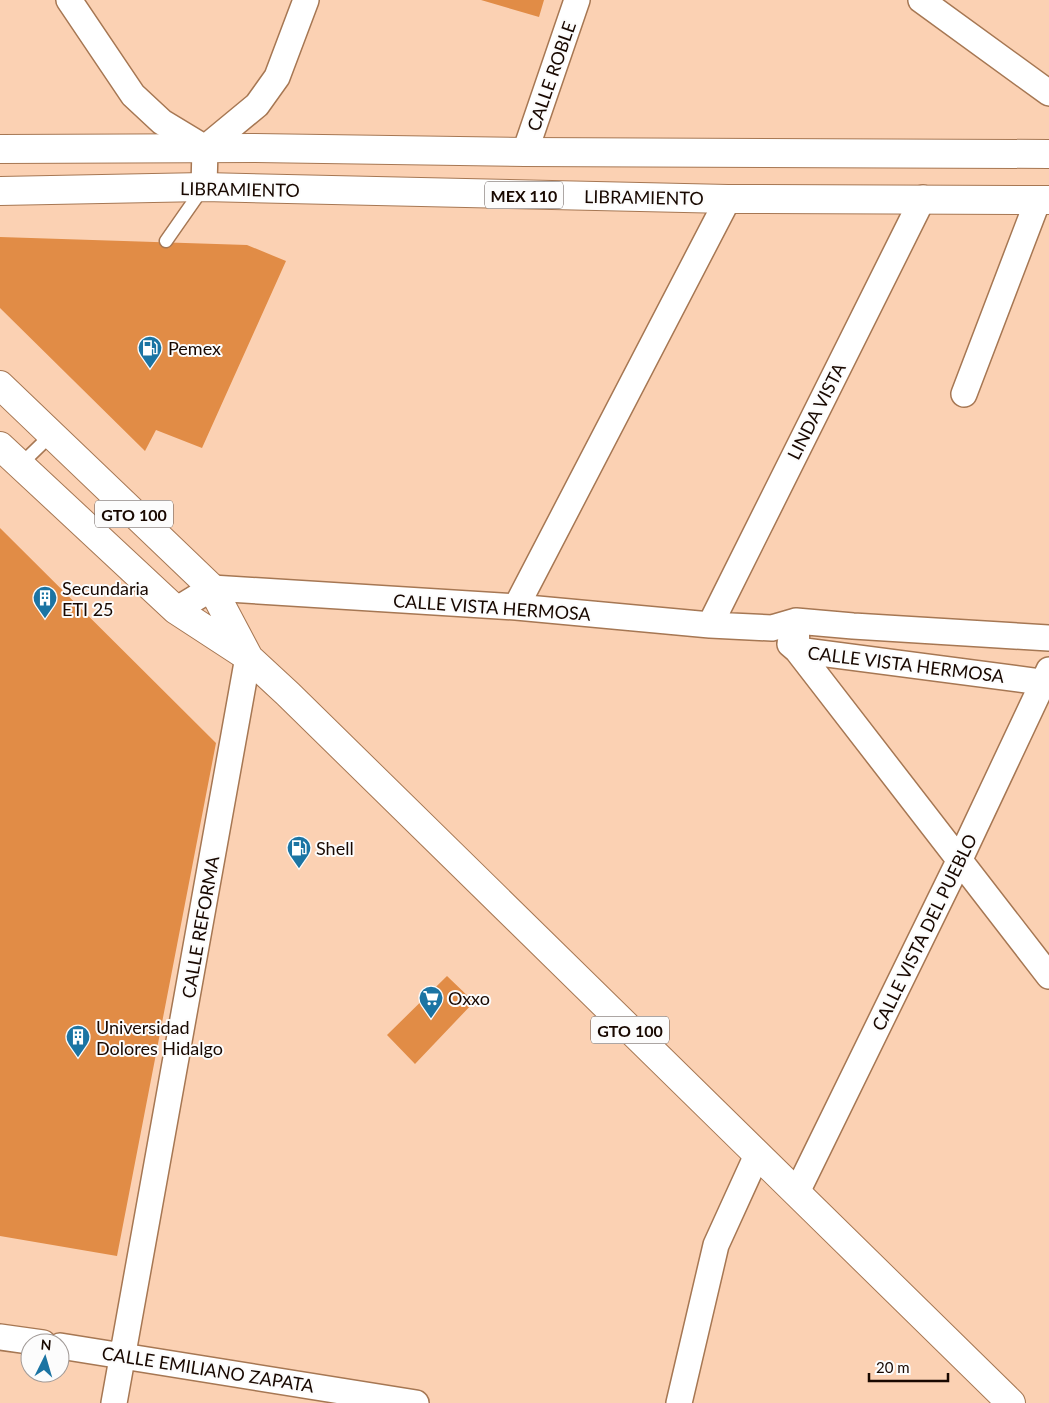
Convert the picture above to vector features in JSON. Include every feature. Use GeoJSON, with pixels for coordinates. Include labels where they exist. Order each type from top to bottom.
{"type":"FeatureCollection","features":[{"type":"Feature","properties":{"kind":"main road"},"geometry":{"type":"LineString","coordinates":[[0,149],[205,148],[525,152],[1049,154]]}},
{"type":"Feature","properties":{"kind":"main road","name":"LIBRAMIENTO"},"geometry":{"type":"LineString","coordinates":[[0,191],[204,187],[728,198],[1044,200]]}},
{"type":"Feature","properties":{"kind":"main road","name":"GTO 100"},"geometry":{"type":"LineString","coordinates":[[0,385],[212,588],[248,657]]}},
{"type":"Feature","properties":{"kind":"main road","name":"GTO 100"},"geometry":{"type":"LineString","coordinates":[[0,446],[176,610],[248,657],[288,694],[1011,1403]]}},
{"type":"Feature","properties":{"kind":"street"},"geometry":{"type":"LineString","coordinates":[[69,0],[133,95],[162,122],[205,148]]}},
{"type":"Feature","properties":{"kind":"street"},"geometry":{"type":"LineString","coordinates":[[204,187],[205,148],[257,105],[277,77],[306,0]]}},
{"type":"Feature","properties":{"kind":"street","name":"CALLE ROBLE"},"geometry":{"type":"LineString","coordinates":[[525,152],[577,0]]}},
{"type":"Feature","properties":{"kind":"street"},"geometry":{"type":"LineString","coordinates":[[922,0],[1049,92]]}},
{"type":"Feature","properties":{"kind":"street"},"geometry":{"type":"LineString","coordinates":[[516,607],[728,198]]}},
{"type":"Feature","properties":{"kind":"street","name":"LINDA VISTA"},"geometry":{"type":"LineString","coordinates":[[710,625],[923,198]]}},
{"type":"Feature","properties":{"kind":"street"},"geometry":{"type":"LineString","coordinates":[[964,394],[1044,200]]}},
{"type":"Feature","properties":{"kind":"street"},"geometry":{"type":"LineString","coordinates":[[176,610],[212,588]]}},
{"type":"Feature","properties":{"kind":"street","name":"CALLE VISTA HERMOSA"},"geometry":{"type":"LineString","coordinates":[[212,588],[516,607],[710,625],[772,628],[796,620],[853,626],[1049,638]]}},
{"type":"Feature","properties":{"kind":"street"},"geometry":{"type":"LineString","coordinates":[[796,620],[797,650],[1049,976]]}},
{"type":"Feature","properties":{"kind":"street","name":"CALLE VISTA HERMOSA"},"geometry":{"type":"LineString","coordinates":[[772,628],[797,650],[1047,678]]}},
{"type":"Feature","properties":{"kind":"street","name":"CALLE REFORMA"},"geometry":{"type":"LineString","coordinates":[[114,1403],[248,657]]}},
{"type":"Feature","properties":{"kind":"street","name":"CALLE VISTA DEL PUEBLO"},"geometry":{"type":"LineString","coordinates":[[797,1192],[1047,678]]}},
{"type":"Feature","properties":{"kind":"street"},"geometry":{"type":"LineString","coordinates":[[678,1403],[716,1245],[757,1155]]}},
{"type":"Feature","properties":{"kind":"street"},"geometry":{"type":"LineString","coordinates":[[0,1337],[20,1340]]}},
{"type":"Feature","properties":{"kind":"street","name":"CALLE EMILIANO ZAPATA"},"geometry":{"type":"LineString","coordinates":[[70,1347],[416,1403]]}},
{"type":"Feature","properties":{"kind":"lane"},"geometry":{"type":"LineString","coordinates":[[166,241],[204,187]]}},
{"type":"Feature","properties":{"kind":"lane"},"geometry":{"type":"LineString","coordinates":[[20,465],[52,434]]}},
{"type":"Feature","properties":{"kind":"building"},"geometry":{"type":"Polygon","coordinates":[[[481,0],[544,0],[539,17],[481,0]]]}},
{"type":"Feature","properties":{"kind":"building","name":"Pemex"},"geometry":{"type":"Polygon","coordinates":[[[0,237],[247,245],[286,261],[202,448],[156,430],[145,451],[0,308],[0,237]]]}},
{"type":"Feature","properties":{"kind":"building","name":"Universidad Dolores Hidalgo"},"geometry":{"type":"Polygon","coordinates":[[[0,528],[216,743],[117,1256],[0,1236],[0,528]]]}},
{"type":"Feature","properties":{"kind":"building","name":"Oxxo"},"geometry":{"type":"Polygon","coordinates":[[[447,976],[474,1002],[415,1064],[387,1035],[447,976]]]}},
{"type":"Feature","properties":{"kind":"place","name":"Pemex"},"geometry":{"type":"Point","coordinates":[150,369]}},
{"type":"Feature","properties":{"kind":"place","name":"Secundaria ETI 25"},"geometry":{"type":"Point","coordinates":[45,619]}},
{"type":"Feature","properties":{"kind":"place","name":"Shell"},"geometry":{"type":"Point","coordinates":[299,869]}},
{"type":"Feature","properties":{"kind":"place","name":"Oxxo"},"geometry":{"type":"Point","coordinates":[431,1019]}},
{"type":"Feature","properties":{"kind":"place","name":"Universidad Dolores Hidalgo"},"geometry":{"type":"Point","coordinates":[78,1058]}}]}
